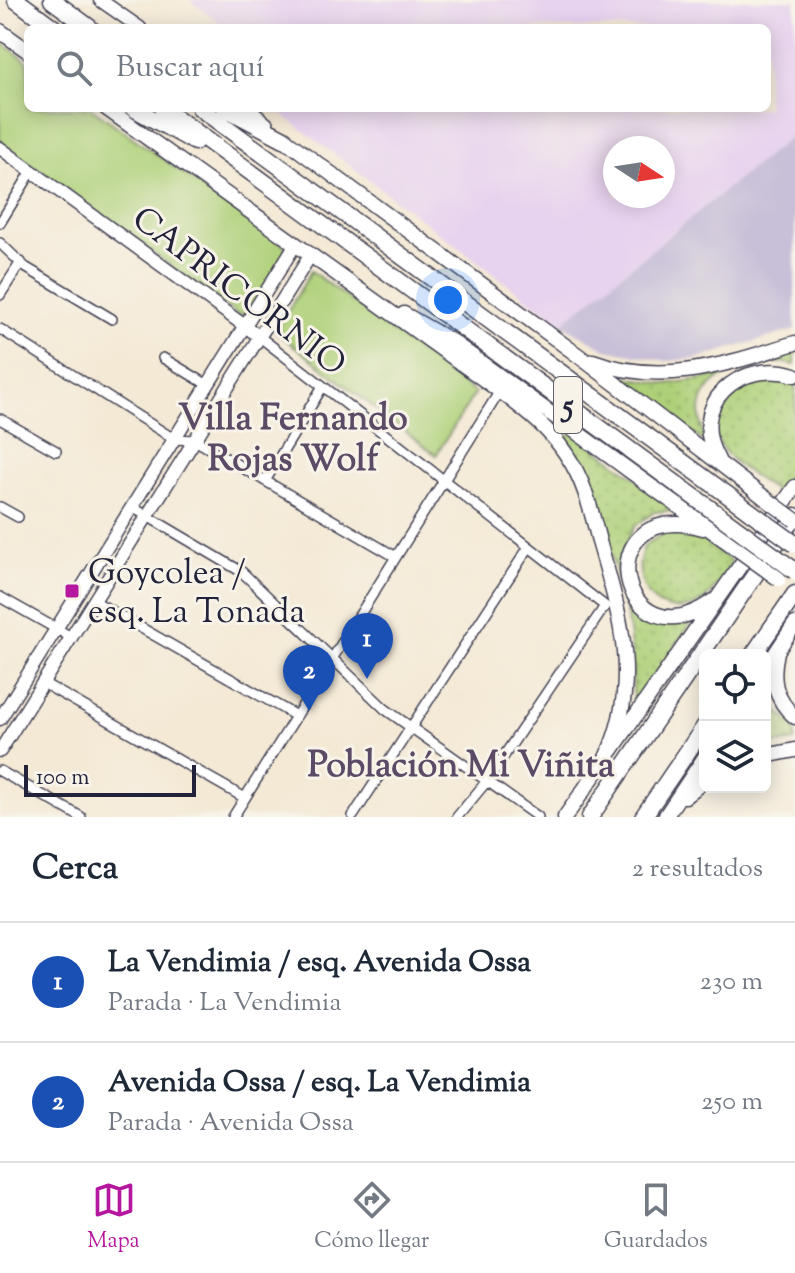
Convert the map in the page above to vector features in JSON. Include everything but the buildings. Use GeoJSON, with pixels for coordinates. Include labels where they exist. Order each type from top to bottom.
{"type":"FeatureCollection","features":[{"type":"Feature","properties":{"kind":"highway"},"geometry":{"type":"LineString","coordinates":[[16,0],[49,24]]}},
{"type":"Feature","properties":{"kind":"highway"},"geometry":{"type":"LineString","coordinates":[[52,0],[85,24]]}},
{"type":"Feature","properties":{"kind":"highway"},"geometry":{"type":"LineString","coordinates":[[140,112],[253,174]]}},
{"type":"Feature","properties":{"kind":"highway","name":"5"},"geometry":{"type":"LineString","coordinates":[[168,112],[741,542],[795,571]]}},
{"type":"Feature","properties":{"kind":"highway","name":"5"},"geometry":{"type":"LineString","coordinates":[[205,112],[795,544]]}},
{"type":"Feature","properties":{"kind":"highway"},"geometry":{"type":"LineString","coordinates":[[233,112],[284,139]]}},
{"type":"Feature","properties":{"kind":"highway"},"geometry":{"type":"LineString","coordinates":[[590,817],[795,518]]}},
{"type":"Feature","properties":{"kind":"highway"},"geometry":{"type":"LineString","coordinates":[[757,649],[795,593]]}},
{"type":"Feature","properties":{"kind":"highway"},"geometry":{"type":"LineString","coordinates":[[643,817],[699,735]]}},
{"type":"Feature","properties":{"kind":"main road"},"geometry":{"type":"LineString","coordinates":[[0,31],[24,48]]}},
{"type":"Feature","properties":{"kind":"main road"},"geometry":{"type":"LineString","coordinates":[[112,112],[500,391],[553,436],[569,458],[588,502],[621,620],[627,659],[623,711],[606,758]]}},
{"type":"Feature","properties":{"kind":"main road"},"geometry":{"type":"LineString","coordinates":[[284,139],[795,518]]}},
{"type":"Feature","properties":{"kind":"main road"},"geometry":{"type":"LineString","coordinates":[[358,290],[451,341],[714,532]]}},
{"type":"Feature","properties":{"kind":"main road"},"geometry":{"type":"LineString","coordinates":[[579,356],[628,371],[681,373],[718,367],[795,343]]}},
{"type":"Feature","properties":{"kind":"main road"},"geometry":{"type":"LineString","coordinates":[[723,467],[713,451],[708,432],[709,412],[716,397],[736,381],[753,376],[777,371],[795,375]]}},
{"type":"Feature","properties":{"kind":"main road"},"geometry":{"type":"LineString","coordinates":[[565,817],[795,487]]}},
{"type":"Feature","properties":{"kind":"main road"},"geometry":{"type":"LineString","coordinates":[[720,596],[687,615],[663,617],[636,600],[626,571],[631,549],[653,528],[681,524],[714,532],[741,542],[795,593]]}},
{"type":"Feature","properties":{"kind":"main road"},"geometry":{"type":"LineString","coordinates":[[771,660],[795,624]]}},
{"type":"Feature","properties":{"kind":"main road"},"geometry":{"type":"LineString","coordinates":[[777,652],[775,687],[782,703],[795,717]]}},
{"type":"Feature","properties":{"kind":"main road"},"geometry":{"type":"LineString","coordinates":[[771,755],[795,750]]}},
{"type":"Feature","properties":{"kind":"main road"},"geometry":{"type":"LineString","coordinates":[[668,812],[699,766]]}},
{"type":"Feature","properties":{"kind":"main road"},"geometry":{"type":"LineString","coordinates":[[668,812],[699,785]]}},
{"type":"Feature","properties":{"kind":"street"},"geometry":{"type":"LineString","coordinates":[[100,0],[134,24]]}},
{"type":"Feature","properties":{"kind":"street"},"geometry":{"type":"LineString","coordinates":[[253,112],[284,139]]}},
{"type":"Feature","properties":{"kind":"street","name":"CAPRICORNIO"},"geometry":{"type":"LineString","coordinates":[[0,148],[260,337],[605,606],[487,781]]}},
{"type":"Feature","properties":{"kind":"street"},"geometry":{"type":"LineString","coordinates":[[0,223],[32,171]]}},
{"type":"Feature","properties":{"kind":"street"},"geometry":{"type":"LineString","coordinates":[[0,243],[21,262],[112,319]]}},
{"type":"Feature","properties":{"kind":"street"},"geometry":{"type":"LineString","coordinates":[[0,719],[295,245]]}},
{"type":"Feature","properties":{"kind":"street"},"geometry":{"type":"LineString","coordinates":[[0,751],[310,256]]}},
{"type":"Feature","properties":{"kind":"street"},"geometry":{"type":"LineString","coordinates":[[0,295],[21,262]]}},
{"type":"Feature","properties":{"kind":"street"},"geometry":{"type":"LineString","coordinates":[[0,329],[174,439],[195,440],[396,557]]}},
{"type":"Feature","properties":{"kind":"street"},"geometry":{"type":"LineString","coordinates":[[163,358],[208,385]]}},
{"type":"Feature","properties":{"kind":"street"},"geometry":{"type":"LineString","coordinates":[[265,481],[323,386]]}},
{"type":"Feature","properties":{"kind":"street"},"geometry":{"type":"LineString","coordinates":[[233,817],[500,391]]}},
{"type":"Feature","properties":{"kind":"street"},"geometry":{"type":"LineString","coordinates":[[0,419],[56,451]]}},
{"type":"Feature","properties":{"kind":"street"},"geometry":{"type":"LineString","coordinates":[[0,507],[18,517]]}},
{"type":"Feature","properties":{"kind":"street"},"geometry":{"type":"LineString","coordinates":[[132,507],[242,572],[380,705],[538,817]]}},
{"type":"Feature","properties":{"kind":"street"},"geometry":{"type":"LineString","coordinates":[[353,816],[529,547]]}},
{"type":"Feature","properties":{"kind":"street"},"geometry":{"type":"LineString","coordinates":[[0,597],[71,637]]}},
{"type":"Feature","properties":{"kind":"street"},"geometry":{"type":"LineString","coordinates":[[94,601],[296,716]]}},
{"type":"Feature","properties":{"kind":"street"},"geometry":{"type":"LineString","coordinates":[[43,683],[245,798]]}},
{"type":"Feature","properties":{"kind":"street"},"geometry":{"type":"LineString","coordinates":[[0,771],[81,817]]}},
{"type":"Feature","properties":{"kind":"street"},"geometry":{"type":"LineString","coordinates":[[457,817],[487,781]]}},
{"type":"Feature","properties":{"kind":"shaded area"},"geometry":{"type":"Polygon","coordinates":[[[189,0],[795,0],[795,133],[561,324],[278,112],[771,112],[771,24],[222,24],[189,0]]]}},
{"type":"Feature","properties":{"kind":"shaded area"},"geometry":{"type":"Polygon","coordinates":[[[795,133],[795,330],[695,359],[666,361],[606,349],[561,324],[795,133]]]}},
{"type":"Feature","properties":{"kind":"green space"},"geometry":{"type":"Polygon","coordinates":[[[0,41],[24,59],[24,112],[97,112],[282,243],[287,252],[246,315],[237,314],[0,142],[0,41]]]}},
{"type":"Feature","properties":{"kind":"green space"},"geometry":{"type":"Polygon","coordinates":[[[311,271],[475,393],[436,455],[276,332],[311,271]]]}},
{"type":"Feature","properties":{"kind":"green space"},"geometry":{"type":"Polygon","coordinates":[[[795,351],[795,365],[756,364],[729,373],[708,389],[700,411],[706,443],[621,376],[666,384],[703,379],[795,351]]]}},
{"type":"Feature","properties":{"kind":"green space"},"geometry":{"type":"Polygon","coordinates":[[[780,380],[795,385],[795,464],[778,493],[731,458],[720,444],[714,429],[720,406],[729,397],[754,385],[780,380]]]}},
{"type":"Feature","properties":{"kind":"green space"},"geometry":{"type":"Polygon","coordinates":[[[572,431],[679,510],[654,512],[634,527],[623,550],[620,581],[631,606],[670,625],[694,619],[632,709],[631,640],[625,606],[606,538],[564,443],[572,431]]]}},
{"type":"Feature","properties":{"kind":"green space"},"geometry":{"type":"Polygon","coordinates":[[[668,531],[694,534],[732,562],[709,594],[690,607],[676,609],[664,606],[646,592],[642,581],[641,557],[645,545],[668,531]]]}},
{"type":"Feature","properties":{"kind":"green space"},"geometry":{"type":"Polygon","coordinates":[[[771,697],[775,709],[795,725],[795,741],[771,745],[771,697]]]}},
{"type":"Feature","properties":{"kind":"place","name":"Goycolea / esq. La Tonada"},"geometry":{"type":"Point","coordinates":[72,591]}},
{"type":"Feature","properties":{"kind":"place","name":"La Vendimia / esq. Avenida Ossa"},"geometry":{"type":"Point","coordinates":[367,679]}},
{"type":"Feature","properties":{"kind":"place","name":"Avenida Ossa / esq. La Vendimia"},"geometry":{"type":"Point","coordinates":[309,711]}},
{"type":"Feature","properties":{"kind":"district","name":"Villa Fernando Rojas Wolf"},"geometry":{"type":"Point","coordinates":[293,436]}},
{"type":"Feature","properties":{"kind":"district","name":"Población Mi Viñita"},"geometry":{"type":"Point","coordinates":[461,763]}}]}
